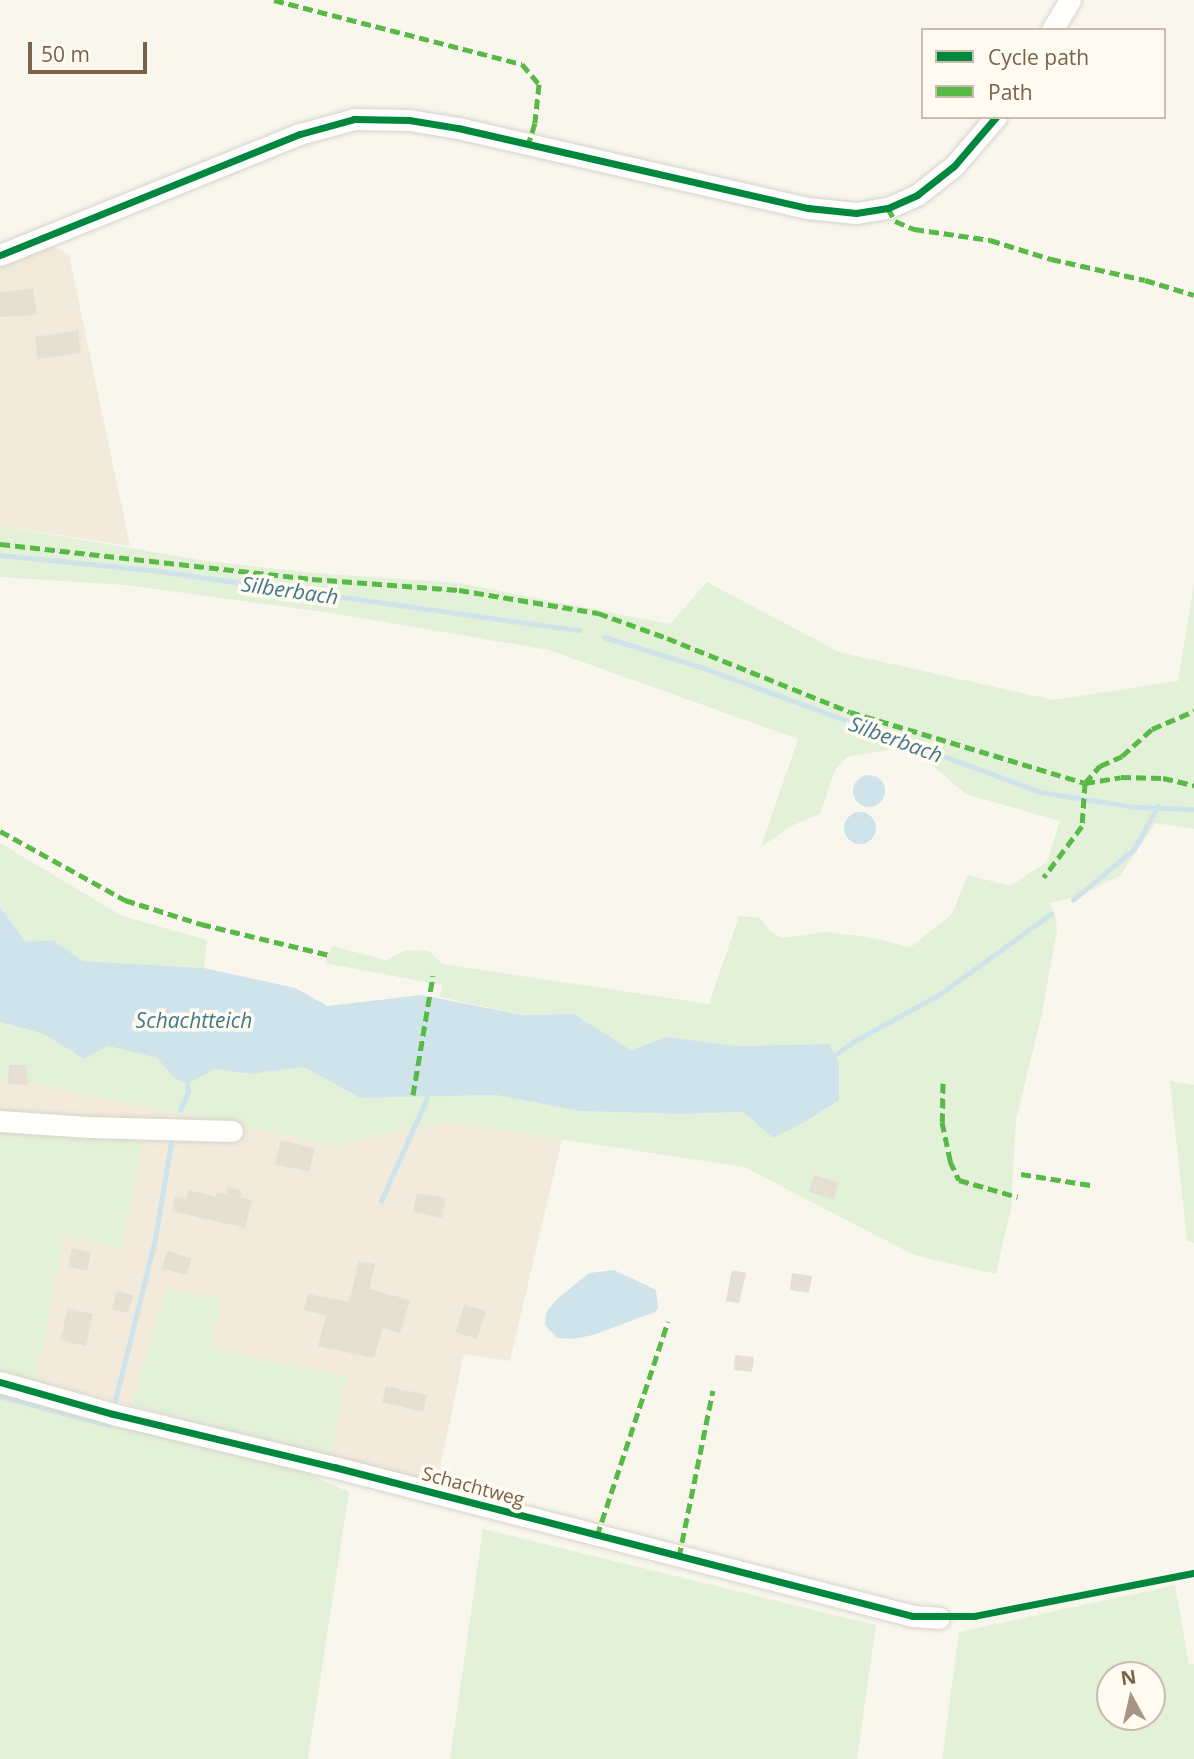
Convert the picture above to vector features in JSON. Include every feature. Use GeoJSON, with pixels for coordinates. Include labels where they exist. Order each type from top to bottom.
{"type":"FeatureCollection","features":[{"type":"Feature","properties":{"kind":"street"},"geometry":{"type":"LineString","coordinates":[[1053,28],[1070,0]]}},
{"type":"Feature","properties":{"kind":"street"},"geometry":{"type":"LineString","coordinates":[[9,251],[300,134],[354,119],[409,120],[458,128],[808,208],[856,213],[888,208],[917,195],[954,166],[994,119]]}},
{"type":"Feature","properties":{"kind":"street"},"geometry":{"type":"LineString","coordinates":[[0,1121],[89,1128],[232,1131]]}},
{"type":"Feature","properties":{"kind":"street","name":"Schachtweg"},"geometry":{"type":"LineString","coordinates":[[0,1382],[113,1414],[334,1467],[913,1616],[939,1618]]}},
{"type":"Feature","properties":{"kind":"shaded area"},"geometry":{"type":"Polygon","coordinates":[[[34,234],[69,255],[130,546],[0,526],[0,247],[34,234]]]}},
{"type":"Feature","properties":{"kind":"shaded area"},"geometry":{"type":"Polygon","coordinates":[[[0,1077],[333,1145],[446,1122],[562,1139],[510,1361],[464,1354],[436,1486],[330,1460],[209,1348],[222,1300],[166,1290],[131,1405],[36,1382],[64,1235],[0,1128],[0,1077]]]}},
{"type":"Feature","properties":{"kind":"green space"},"geometry":{"type":"Polygon","coordinates":[[[0,526],[206,561],[313,573],[459,583],[670,624],[707,582],[839,652],[1053,700],[1178,681],[1194,582],[1194,829],[1155,823],[1120,876],[1076,897],[1049,903],[1056,917],[1057,931],[1041,1018],[1016,1120],[1011,1208],[996,1274],[914,1255],[744,1167],[446,1122],[333,1145],[0,1077],[0,1022],[44,1034],[84,1059],[108,1046],[157,1058],[173,1077],[213,1069],[251,1074],[304,1067],[360,1098],[496,1095],[579,1111],[679,1114],[743,1112],[773,1138],[805,1122],[839,1100],[829,1044],[737,1046],[667,1037],[631,1050],[574,1014],[522,1015],[440,997],[442,985],[324,963],[332,946],[386,960],[406,950],[429,951],[442,964],[709,1004],[739,916],[760,918],[770,931],[782,938],[825,932],[867,937],[911,947],[952,914],[968,875],[1010,886],[1047,862],[1060,821],[966,794],[929,763],[937,745],[919,740],[888,750],[847,757],[835,770],[820,814],[791,826],[761,847],[798,739],[549,650],[331,613],[126,585],[0,577],[0,526]]]}},
{"type":"Feature","properties":{"kind":"green space"},"geometry":{"type":"Polygon","coordinates":[[[0,843],[122,916],[207,940],[204,968],[81,961],[53,940],[26,942],[0,907],[0,843]]]}},
{"type":"Feature","properties":{"kind":"green space"},"geometry":{"type":"Polygon","coordinates":[[[1170,1081],[1194,1085],[1194,1243],[1187,1241],[1170,1081]]]}},
{"type":"Feature","properties":{"kind":"green space"},"geometry":{"type":"Polygon","coordinates":[[[0,1128],[144,1135],[121,1249],[64,1236],[36,1382],[0,1372],[0,1128]]]}},
{"type":"Feature","properties":{"kind":"green space"},"geometry":{"type":"Polygon","coordinates":[[[166,1290],[222,1299],[210,1348],[347,1377],[330,1460],[131,1405],[166,1290]]]}},
{"type":"Feature","properties":{"kind":"green space"},"geometry":{"type":"Polygon","coordinates":[[[0,1389],[290,1466],[349,1492],[308,1759],[0,1759],[0,1389]]]}},
{"type":"Feature","properties":{"kind":"green space"},"geometry":{"type":"Polygon","coordinates":[[[483,1529],[876,1625],[857,1759],[450,1759],[483,1529]]]}},
{"type":"Feature","properties":{"kind":"green space"},"geometry":{"type":"Polygon","coordinates":[[[1175,1585],[1189,1664],[1194,1664],[1194,1759],[942,1759],[959,1632],[1175,1585]]]}},
{"type":"Feature","properties":{"kind":"water"},"geometry":{"type":"Polygon","coordinates":[[[869,775],[880,780],[885,791],[880,802],[869,807],[858,802],[853,791],[858,780],[869,775]]]}},
{"type":"Feature","properties":{"kind":"water"},"geometry":{"type":"Polygon","coordinates":[[[860,812],[871,817],[876,828],[871,839],[860,844],[849,839],[844,828],[849,817],[860,812]]]}},
{"type":"Feature","properties":{"kind":"water","name":"Schachtteich"},"geometry":{"type":"Polygon","coordinates":[[[0,907],[26,942],[53,940],[82,961],[204,968],[295,988],[328,1006],[422,995],[522,1015],[574,1014],[631,1050],[667,1037],[737,1046],[829,1044],[839,1063],[839,1100],[805,1122],[773,1138],[743,1112],[679,1114],[579,1111],[496,1095],[360,1098],[304,1067],[251,1074],[214,1069],[187,1084],[173,1077],[157,1058],[108,1046],[84,1059],[44,1034],[0,1022],[0,907]]]}},
{"type":"Feature","properties":{"kind":"water"},"geometry":{"type":"Polygon","coordinates":[[[614,1270],[656,1290],[658,1308],[655,1312],[593,1335],[573,1339],[557,1338],[545,1325],[546,1313],[556,1300],[589,1273],[614,1270]]]}},
{"type":"Feature","properties":{"kind":"building"},"geometry":{"type":"Polygon","coordinates":[[[33,288],[37,315],[0,317],[0,293],[33,288]]]}},
{"type":"Feature","properties":{"kind":"building"},"geometry":{"type":"Polygon","coordinates":[[[78,330],[81,353],[38,359],[35,337],[78,330]]]}},
{"type":"Feature","properties":{"kind":"building"},"geometry":{"type":"Polygon","coordinates":[[[9,1065],[26,1065],[28,1085],[8,1084],[9,1065]]]}},
{"type":"Feature","properties":{"kind":"building"},"geometry":{"type":"Polygon","coordinates":[[[281,1140],[315,1148],[309,1172],[275,1164],[281,1140]]]}},
{"type":"Feature","properties":{"kind":"building"},"geometry":{"type":"Polygon","coordinates":[[[814,1175],[839,1183],[834,1199],[809,1192],[814,1175]]]}},
{"type":"Feature","properties":{"kind":"building"},"geometry":{"type":"Polygon","coordinates":[[[228,1187],[242,1191],[240,1197],[252,1200],[245,1228],[172,1211],[175,1197],[186,1199],[188,1190],[216,1197],[217,1192],[226,1194],[228,1187]]]}},
{"type":"Feature","properties":{"kind":"building"},"geometry":{"type":"Polygon","coordinates":[[[417,1193],[446,1198],[442,1218],[413,1212],[417,1193]]]}},
{"type":"Feature","properties":{"kind":"building"},"geometry":{"type":"Polygon","coordinates":[[[72,1248],[91,1252],[87,1271],[68,1267],[72,1248]]]}},
{"type":"Feature","properties":{"kind":"building"},"geometry":{"type":"Polygon","coordinates":[[[167,1251],[191,1258],[187,1275],[162,1269],[167,1251]]]}},
{"type":"Feature","properties":{"kind":"building"},"geometry":{"type":"Polygon","coordinates":[[[359,1261],[375,1264],[369,1289],[410,1300],[400,1333],[383,1328],[374,1358],[318,1346],[326,1315],[304,1310],[308,1294],[349,1302],[359,1261]]]}},
{"type":"Feature","properties":{"kind":"building"},"geometry":{"type":"Polygon","coordinates":[[[732,1270],[746,1273],[739,1303],[726,1301],[732,1270]]]}},
{"type":"Feature","properties":{"kind":"building"},"geometry":{"type":"Polygon","coordinates":[[[792,1273],[812,1276],[809,1293],[790,1290],[792,1273]]]}},
{"type":"Feature","properties":{"kind":"building"},"geometry":{"type":"Polygon","coordinates":[[[117,1291],[133,1295],[128,1313],[112,1309],[117,1291]]]}},
{"type":"Feature","properties":{"kind":"building"},"geometry":{"type":"Polygon","coordinates":[[[464,1305],[486,1311],[477,1339],[456,1332],[464,1305]]]}},
{"type":"Feature","properties":{"kind":"building"},"geometry":{"type":"Polygon","coordinates":[[[68,1308],[93,1314],[86,1346],[60,1340],[68,1308]]]}},
{"type":"Feature","properties":{"kind":"building"},"geometry":{"type":"Polygon","coordinates":[[[735,1355],[754,1357],[752,1372],[734,1370],[735,1355]]]}},
{"type":"Feature","properties":{"kind":"building"},"geometry":{"type":"Polygon","coordinates":[[[386,1386],[427,1395],[423,1412],[382,1402],[386,1386]]]}},
{"type":"Feature","properties":{"kind":"waterway","name":"Silberbach"},"geometry":{"type":"LineString","coordinates":[[0,555],[150,570],[579,630]]}},
{"type":"Feature","properties":{"kind":"waterway","name":"Silberbach"},"geometry":{"type":"LineString","coordinates":[[604,637],[704,668],[1041,792],[1135,807],[1194,809]]}},
{"type":"Feature","properties":{"kind":"waterway"},"geometry":{"type":"LineString","coordinates":[[1073,900],[1134,849],[1158,806]]}},
{"type":"Feature","properties":{"kind":"waterway"},"geometry":{"type":"LineString","coordinates":[[835,1055],[853,1042],[940,994],[1051,914]]}},
{"type":"Feature","properties":{"kind":"waterway"},"geometry":{"type":"LineString","coordinates":[[180,1110],[188,1092],[187,1084]]}},
{"type":"Feature","properties":{"kind":"waterway"},"geometry":{"type":"LineString","coordinates":[[381,1201],[427,1098]]}},
{"type":"Feature","properties":{"kind":"waterway"},"geometry":{"type":"LineString","coordinates":[[115,1401],[155,1239],[172,1136]]}},
{"type":"Feature","properties":{"kind":"waterway"},"geometry":{"type":"LineString","coordinates":[[0,1396],[109,1425]]}},
{"type":"Feature","properties":{"kind":"marked path"},"geometry":{"type":"LineString","coordinates":[[274,0],[522,64],[539,84],[535,123],[528,144]]}},
{"type":"Feature","properties":{"kind":"marked path"},"geometry":{"type":"LineString","coordinates":[[888,208],[895,221],[914,229],[990,240],[1051,259],[1145,280],[1194,295]]}},
{"type":"Feature","properties":{"kind":"marked path"},"geometry":{"type":"LineString","coordinates":[[0,544],[312,579],[459,590],[598,613],[850,712],[1085,783],[1082,826],[1044,877]]}},
{"type":"Feature","properties":{"kind":"marked path"},"geometry":{"type":"LineString","coordinates":[[1085,783],[1100,766],[1122,756],[1152,729],[1194,711]]}},
{"type":"Feature","properties":{"kind":"marked path"},"geometry":{"type":"LineString","coordinates":[[1085,783],[1121,777],[1163,778],[1194,785]]}},
{"type":"Feature","properties":{"kind":"marked path"},"geometry":{"type":"LineString","coordinates":[[0,831],[125,900],[201,924],[329,955]]}},
{"type":"Feature","properties":{"kind":"marked path"},"geometry":{"type":"LineString","coordinates":[[413,1095],[433,976]]}},
{"type":"Feature","properties":{"kind":"marked path"},"geometry":{"type":"LineString","coordinates":[[943,1083],[942,1122],[950,1161],[959,1180],[1018,1197]]}},
{"type":"Feature","properties":{"kind":"marked path"},"geometry":{"type":"LineString","coordinates":[[1021,1174],[1090,1185]]}},
{"type":"Feature","properties":{"kind":"marked path"},"geometry":{"type":"LineString","coordinates":[[597,1536],[668,1321]]}},
{"type":"Feature","properties":{"kind":"marked path"},"geometry":{"type":"LineString","coordinates":[[679,1557],[713,1390]]}},
{"type":"Feature","properties":{"kind":"cycle path"},"geometry":{"type":"LineString","coordinates":[[0,255],[300,134],[354,119],[409,120],[458,128],[808,208],[856,213],[888,208],[917,195],[954,166],[994,119]]}},
{"type":"Feature","properties":{"kind":"cycle path"},"geometry":{"type":"LineString","coordinates":[[0,1382],[113,1414],[334,1467],[913,1616],[974,1616],[1194,1573]]}}]}
